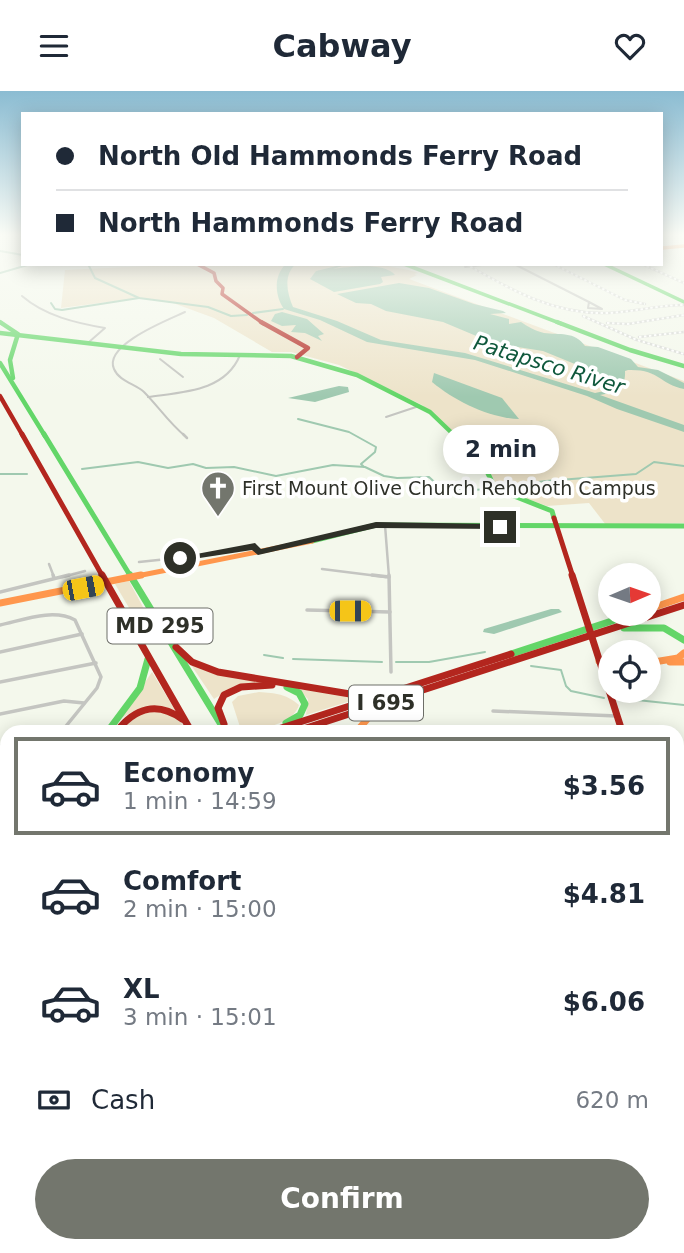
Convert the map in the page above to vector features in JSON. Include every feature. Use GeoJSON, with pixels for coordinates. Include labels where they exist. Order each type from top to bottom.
{"type":"FeatureCollection","features":[{"type":"Feature","properties":{"kind":"main road"},"geometry":{"type":"LineString","coordinates":[[223,288],[222,294],[231,306],[258,318],[306,347],[306,352],[297,357]]}},
{"type":"Feature","properties":{"kind":"main road"},"geometry":{"type":"LineString","coordinates":[[471,288],[684,365]]}},
{"type":"Feature","properties":{"kind":"main road"},"geometry":{"type":"LineString","coordinates":[[655,288],[684,302]]}},
{"type":"Feature","properties":{"kind":"main road"},"geometry":{"type":"LineString","coordinates":[[0,322],[18,334]]}},
{"type":"Feature","properties":{"kind":"main road"},"geometry":{"type":"LineString","coordinates":[[0,333],[89,342],[164,354],[297,357],[367,379],[421,405],[483,463],[495,487],[552,511],[598,658]]}},
{"type":"Feature","properties":{"kind":"main road"},"geometry":{"type":"LineString","coordinates":[[18,334],[10,360],[11,372],[29,410]]}},
{"type":"Feature","properties":{"kind":"main road","name":"MD 295"},"geometry":{"type":"LineString","coordinates":[[0,363],[222,725]]}},
{"type":"Feature","properties":{"kind":"main road","name":"MD 295"},"geometry":{"type":"LineString","coordinates":[[0,396],[188,725]]}},
{"type":"Feature","properties":{"kind":"main road"},"geometry":{"type":"LineString","coordinates":[[0,603],[258,552],[354,528],[385,525],[684,526]]}},
{"type":"Feature","properties":{"kind":"main road"},"geometry":{"type":"LineString","coordinates":[[662,604],[684,595]]}},
{"type":"Feature","properties":{"kind":"main road","name":"I 695"},"geometry":{"type":"LineString","coordinates":[[316,725],[474,674],[601,628],[684,605]]}},
{"type":"Feature","properties":{"kind":"main road"},"geometry":{"type":"LineString","coordinates":[[601,628],[657,627],[672,631],[684,640]]}},
{"type":"Feature","properties":{"kind":"main road","name":"I 695"},"geometry":{"type":"LineString","coordinates":[[289,725],[581,635]]}},
{"type":"Feature","properties":{"kind":"main road"},"geometry":{"type":"LineString","coordinates":[[168,640],[192,662],[218,672],[350,694],[375,693],[417,684]]}},
{"type":"Feature","properties":{"kind":"main road"},"geometry":{"type":"LineString","coordinates":[[112,725],[146,678],[148,658],[140,642]]}},
{"type":"Feature","properties":{"kind":"main road"},"geometry":{"type":"LineString","coordinates":[[661,661],[678,658],[684,653]]}},
{"type":"Feature","properties":{"kind":"main road"},"geometry":{"type":"LineString","coordinates":[[661,662],[684,662]]}},
{"type":"Feature","properties":{"kind":"main road"},"geometry":{"type":"LineString","coordinates":[[362,725],[380,710],[474,674]]}},
{"type":"Feature","properties":{"kind":"main road"},"geometry":{"type":"LineString","coordinates":[[224,725],[218,708],[220,699],[229,691],[247,685],[289,687],[299,693],[305,704],[300,715],[281,725]]}},
{"type":"Feature","properties":{"kind":"main road"},"geometry":{"type":"LineString","coordinates":[[613,703],[620,725]]}},
{"type":"Feature","properties":{"kind":"main road"},"geometry":{"type":"LineString","coordinates":[[121,725],[127,716],[150,707],[174,711],[187,725]]}},
{"type":"Feature","properties":{"kind":"street"},"geometry":{"type":"LineString","coordinates":[[562,288],[589,302]]}},
{"type":"Feature","properties":{"kind":"street"},"geometry":{"type":"LineString","coordinates":[[22,296],[30,303],[65,320],[105,328],[89,342]]}},
{"type":"Feature","properties":{"kind":"street"},"geometry":{"type":"LineString","coordinates":[[185,312],[139,334],[122,347],[113,358],[113,370],[148,397],[165,419],[187,438]]}},
{"type":"Feature","properties":{"kind":"street"},"geometry":{"type":"LineString","coordinates":[[164,354],[183,377]]}},
{"type":"Feature","properties":{"kind":"street"},"geometry":{"type":"LineString","coordinates":[[148,397],[191,390],[219,380],[235,369],[240,355]]}},
{"type":"Feature","properties":{"kind":"street"},"geometry":{"type":"LineString","coordinates":[[386,417],[421,405]]}},
{"type":"Feature","properties":{"kind":"street"},"geometry":{"type":"LineString","coordinates":[[385,525],[391,672]]}},
{"type":"Feature","properties":{"kind":"street"},"geometry":{"type":"LineString","coordinates":[[138,562],[215,554],[255,546],[258,552]]}},
{"type":"Feature","properties":{"kind":"street"},"geometry":{"type":"LineString","coordinates":[[49,563],[54,579]]}},
{"type":"Feature","properties":{"kind":"street"},"geometry":{"type":"LineString","coordinates":[[322,569],[389,577]]}},
{"type":"Feature","properties":{"kind":"street"},"geometry":{"type":"LineString","coordinates":[[0,593],[85,571]]}},
{"type":"Feature","properties":{"kind":"street"},"geometry":{"type":"LineString","coordinates":[[307,610],[390,612]]}},
{"type":"Feature","properties":{"kind":"street"},"geometry":{"type":"LineString","coordinates":[[0,625],[54,615],[68,615],[75,620],[101,673],[99,683],[67,725]]}},
{"type":"Feature","properties":{"kind":"street"},"geometry":{"type":"LineString","coordinates":[[0,652],[82,634]]}},
{"type":"Feature","properties":{"kind":"street"},"geometry":{"type":"LineString","coordinates":[[0,682],[96,663]]}},
{"type":"Feature","properties":{"kind":"street"},"geometry":{"type":"LineString","coordinates":[[0,714],[64,701],[85,703]]}},
{"type":"Feature","properties":{"kind":"street"},"geometry":{"type":"LineString","coordinates":[[493,711],[617,716]]}},
{"type":"Feature","properties":{"kind":"shaded area"},"geometry":{"type":"Polygon","coordinates":[[[63,288],[434,288],[684,381],[684,523],[606,525],[589,503],[547,506],[506,491],[496,484],[485,462],[422,405],[339,365],[291,352],[272,352],[214,318],[173,303],[139,298],[61,308],[63,288]]]}},
{"type":"Feature","properties":{"kind":"shaded area"},"geometry":{"type":"Polygon","coordinates":[[[277,288],[288,288],[293,307],[337,321],[381,340],[465,353],[595,393],[614,389],[614,380],[543,351],[493,343],[443,322],[386,311],[371,304],[356,303],[337,294],[370,288],[430,288],[503,311],[506,313],[490,314],[509,319],[509,324],[521,322],[544,333],[572,336],[585,346],[598,347],[631,359],[638,367],[658,370],[684,383],[684,389],[653,374],[628,370],[625,371],[624,382],[618,389],[600,395],[684,425],[684,432],[587,396],[475,360],[367,342],[320,320],[284,309],[277,288]]]}},
{"type":"Feature","properties":{"kind":"shaded area"},"geometry":{"type":"Polygon","coordinates":[[[327,288],[356,288],[334,292],[327,288]]]}},
{"type":"Feature","properties":{"kind":"shaded area"},"geometry":{"type":"Polygon","coordinates":[[[282,312],[307,319],[324,334],[318,336],[322,341],[305,333],[291,332],[296,325],[282,326],[271,321],[275,314],[282,312]]]}},
{"type":"Feature","properties":{"kind":"shaded area"},"geometry":{"type":"Polygon","coordinates":[[[434,373],[502,398],[519,419],[484,412],[462,402],[432,382],[434,373]]]}},
{"type":"Feature","properties":{"kind":"shaded area"},"geometry":{"type":"Polygon","coordinates":[[[339,386],[348,387],[349,392],[315,402],[288,398],[339,386]]]}},
{"type":"Feature","properties":{"kind":"shaded area"},"geometry":{"type":"Polygon","coordinates":[[[129,581],[150,620],[145,624],[138,623],[115,584],[129,581]]]}},
{"type":"Feature","properties":{"kind":"shaded area"},"geometry":{"type":"Polygon","coordinates":[[[559,609],[562,612],[494,634],[483,632],[484,629],[559,609]]]}},
{"type":"Feature","properties":{"kind":"shaded area"},"geometry":{"type":"Polygon","coordinates":[[[189,662],[282,684],[234,686],[214,699],[189,662]]]}},
{"type":"Feature","properties":{"kind":"shaded area"},"geometry":{"type":"Polygon","coordinates":[[[152,672],[175,710],[139,708],[120,719],[152,672]]]}},
{"type":"Feature","properties":{"kind":"shaded area"},"geometry":{"type":"Polygon","coordinates":[[[298,689],[363,697],[306,715],[308,699],[298,689]]]}},
{"type":"Feature","properties":{"kind":"shaded area"},"geometry":{"type":"Polygon","coordinates":[[[271,693],[290,698],[299,705],[290,718],[275,725],[239,725],[232,702],[238,696],[271,693]]]}},
{"type":"Feature","properties":{"kind":"shaded area"},"geometry":{"type":"Polygon","coordinates":[[[162,709],[183,725],[124,725],[133,714],[162,709]]]}},
{"type":"Feature","properties":{"kind":"waterway"},"geometry":{"type":"LineString","coordinates":[[117,288],[139,298]]}},
{"type":"Feature","properties":{"kind":"waterway"},"geometry":{"type":"LineString","coordinates":[[51,303],[55,309],[62,310],[139,298]]}},
{"type":"Feature","properties":{"kind":"waterway"},"geometry":{"type":"LineString","coordinates":[[139,298],[208,307],[231,316],[247,315]]}},
{"type":"Feature","properties":{"kind":"waterway"},"geometry":{"type":"LineString","coordinates":[[253,313],[283,309]]}},
{"type":"Feature","properties":{"kind":"waterway"},"geometry":{"type":"LineString","coordinates":[[298,419],[349,432],[376,447],[375,452],[361,464],[364,467]]}},
{"type":"Feature","properties":{"kind":"waterway"},"geometry":{"type":"LineString","coordinates":[[82,469],[138,462],[168,468],[193,464],[206,468],[234,467],[276,476],[333,465],[364,467]]}},
{"type":"Feature","properties":{"kind":"waterway"},"geometry":{"type":"LineString","coordinates":[[502,489],[517,489],[517,486],[537,485],[538,482],[546,481],[636,474],[654,462],[684,466]]}},
{"type":"Feature","properties":{"kind":"waterway"},"geometry":{"type":"LineString","coordinates":[[364,467],[384,476],[429,477],[444,491],[494,489]]}},
{"type":"Feature","properties":{"kind":"waterway"},"geometry":{"type":"LineString","coordinates":[[0,474],[27,474]]}},
{"type":"Feature","properties":{"kind":"waterway"},"geometry":{"type":"LineString","coordinates":[[396,662],[429,662],[485,652]]}},
{"type":"Feature","properties":{"kind":"waterway"},"geometry":{"type":"LineString","coordinates":[[264,655],[283,658]]}},
{"type":"Feature","properties":{"kind":"waterway"},"geometry":{"type":"LineString","coordinates":[[293,659],[382,662]]}},
{"type":"Feature","properties":{"kind":"waterway"},"geometry":{"type":"LineString","coordinates":[[531,666],[561,670],[566,686],[571,691],[598,697]]}},
{"type":"Feature","properties":{"kind":"waterway"},"geometry":{"type":"LineString","coordinates":[[661,703],[684,705]]}},
{"type":"Feature","properties":{"kind":"railway"},"geometry":{"type":"LineString","coordinates":[[511,288],[552,305],[589,313],[684,305]]}},
{"type":"Feature","properties":{"kind":"railway"},"geometry":{"type":"LineString","coordinates":[[601,288],[625,300],[645,304]]}},
{"type":"Feature","properties":{"kind":"railway"},"geometry":{"type":"LineString","coordinates":[[607,323],[628,324],[684,315]]}},
{"type":"Feature","properties":{"kind":"railway"},"geometry":{"type":"LineString","coordinates":[[583,316],[637,340],[684,354]]}},
{"type":"Feature","properties":{"kind":"railway"},"geometry":{"type":"LineString","coordinates":[[639,337],[684,332]]}},
{"type":"Feature","properties":{"kind":"traffic: fast"},"geometry":{"type":"LineString","coordinates":[[468,288],[630,350],[684,366]]}},
{"type":"Feature","properties":{"kind":"traffic: fast"},"geometry":{"type":"LineString","coordinates":[[655,288],[684,302]]}},
{"type":"Feature","properties":{"kind":"traffic: fast"},"geometry":{"type":"LineString","coordinates":[[0,322],[18,334],[10,360],[13,378]]}},
{"type":"Feature","properties":{"kind":"traffic: fast"},"geometry":{"type":"LineString","coordinates":[[0,333],[181,354],[291,356],[357,375],[430,412],[483,463],[493,484],[499,490],[552,511],[554,518]]}},
{"type":"Feature","properties":{"kind":"traffic: fast"},"geometry":{"type":"LineString","coordinates":[[0,363],[221,725]]}},
{"type":"Feature","properties":{"kind":"traffic: fast"},"geometry":{"type":"LineString","coordinates":[[312,541],[376,525],[684,526]]}},
{"type":"Feature","properties":{"kind":"traffic: fast"},"geometry":{"type":"LineString","coordinates":[[511,654],[598,625]]}},
{"type":"Feature","properties":{"kind":"traffic: fast"},"geometry":{"type":"LineString","coordinates":[[624,628],[664,628],[684,640]]}},
{"type":"Feature","properties":{"kind":"traffic: fast"},"geometry":{"type":"LineString","coordinates":[[112,725],[140,688],[148,659]]}},
{"type":"Feature","properties":{"kind":"traffic: fast"},"geometry":{"type":"LineString","coordinates":[[286,723],[300,715],[305,704],[299,693],[287,687]]}},
{"type":"Feature","properties":{"kind":"traffic: slow"},"geometry":{"type":"LineString","coordinates":[[0,603],[312,541]]}},
{"type":"Feature","properties":{"kind":"traffic: slow"},"geometry":{"type":"LineString","coordinates":[[662,605],[684,597]]}},
{"type":"Feature","properties":{"kind":"traffic: slow"},"geometry":{"type":"LineString","coordinates":[[661,661],[678,658],[684,653]]}},
{"type":"Feature","properties":{"kind":"traffic: slow"},"geometry":{"type":"LineString","coordinates":[[670,662],[684,662]]}},
{"type":"Feature","properties":{"kind":"traffic: slow"},"geometry":{"type":"LineString","coordinates":[[362,725],[369,717],[392,705]]}},
{"type":"Feature","properties":{"kind":"traffic: jam"},"geometry":{"type":"LineString","coordinates":[[223,288],[222,294],[238,308],[308,348],[297,357]]}},
{"type":"Feature","properties":{"kind":"traffic: jam"},"geometry":{"type":"LineString","coordinates":[[0,396],[188,725]]}},
{"type":"Feature","properties":{"kind":"traffic: jam"},"geometry":{"type":"LineString","coordinates":[[554,518],[620,725]]}},
{"type":"Feature","properties":{"kind":"traffic: jam"},"geometry":{"type":"LineString","coordinates":[[315,725],[684,605]]}},
{"type":"Feature","properties":{"kind":"traffic: jam"},"geometry":{"type":"LineString","coordinates":[[176,647],[192,662],[218,672],[350,694],[382,691]]}},
{"type":"Feature","properties":{"kind":"traffic: jam"},"geometry":{"type":"LineString","coordinates":[[291,725],[511,654]]}},
{"type":"Feature","properties":{"kind":"traffic: jam"},"geometry":{"type":"LineString","coordinates":[[224,724],[218,708],[224,695],[241,687],[272,685]]}},
{"type":"Feature","properties":{"kind":"traffic: jam"},"geometry":{"type":"LineString","coordinates":[[122,725],[139,711],[156,707],[182,719]]}},
{"type":"Feature","properties":{"kind":"place","name":"First Mount Olive Church Rehoboth Campus"},"geometry":{"type":"Point","coordinates":[218,518]}},
{"type":"Feature","properties":{"kind":"route"},"geometry":{"type":"LineString","coordinates":[[180,558],[255,546],[258,552],[307,542],[340,531],[376,525],[500,527]]}},
{"type":"Feature","properties":{"kind":"water label","name":"Patapsco River"},"geometry":{"type":"Point","coordinates":[549,365]}}]}
